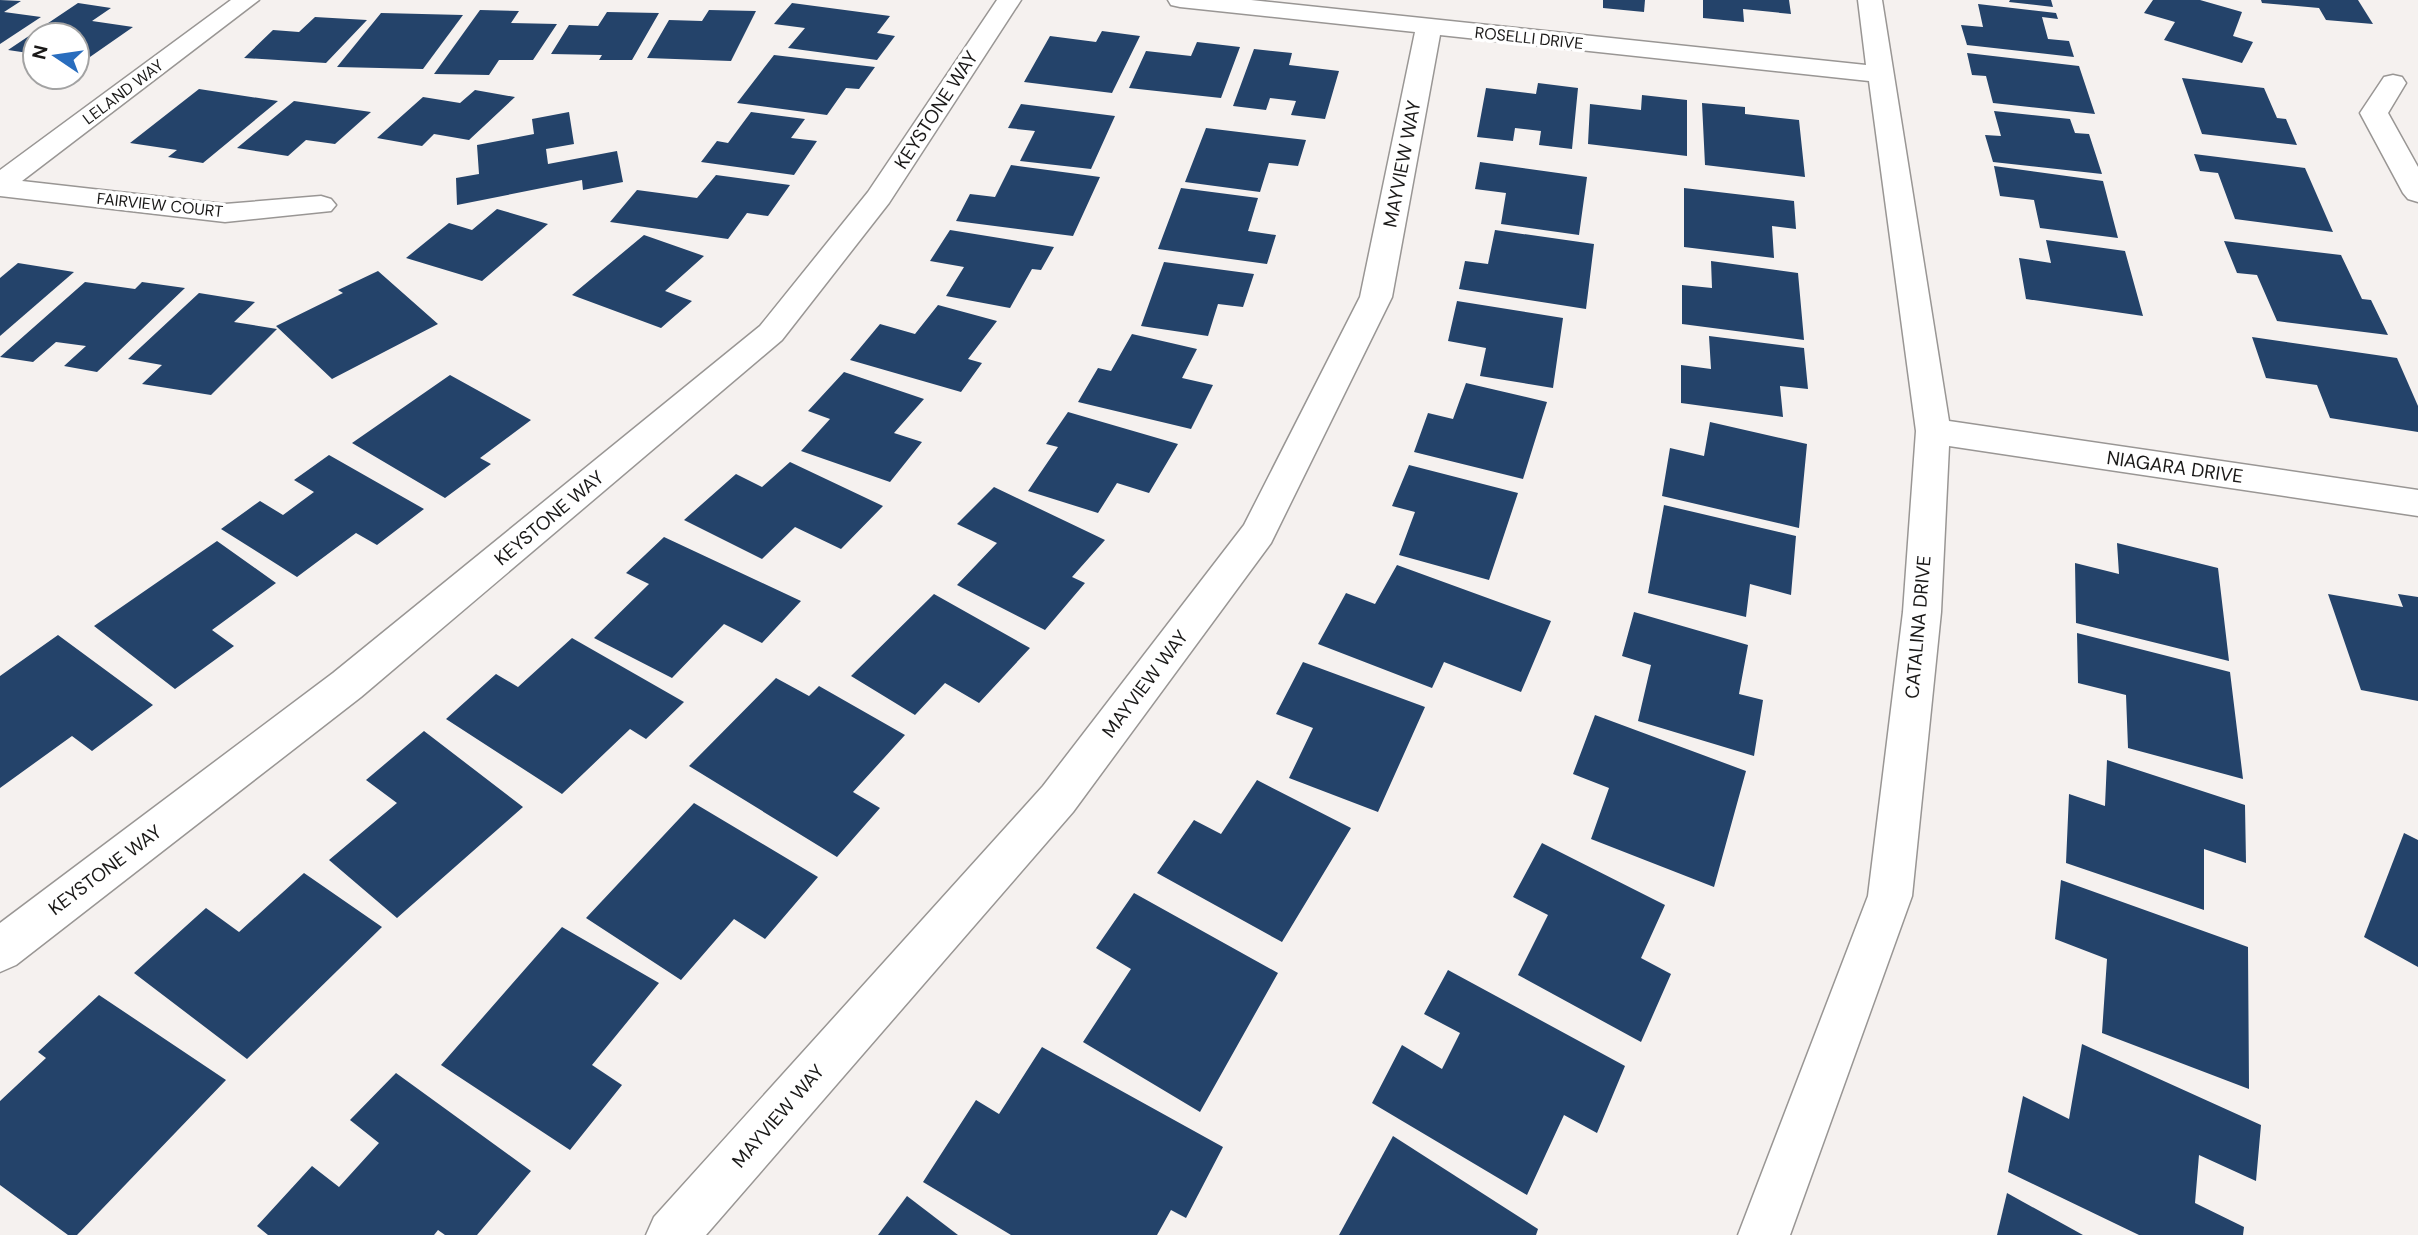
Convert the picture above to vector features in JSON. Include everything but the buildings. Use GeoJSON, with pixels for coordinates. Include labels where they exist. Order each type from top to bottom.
{"type":"FeatureCollection","features":[{"type":"Feature","properties":{"kind":"street","name":"LELAND WAY"},"geometry":{"type":"LineString","coordinates":[[0,185],[247,0]]}},
{"type":"Feature","properties":{"kind":"street","name":"KEYSTONE WAY"},"geometry":{"type":"LineString","coordinates":[[0,950],[346,685],[771,333],[879,197],[1009,0]]}},
{"type":"Feature","properties":{"kind":"street","name":"ROSELLI DRIVE"},"geometry":{"type":"LineString","coordinates":[[1180,0],[1880,74]]}},
{"type":"Feature","properties":{"kind":"street","name":"CATALINA DRIVE"},"geometry":{"type":"LineString","coordinates":[[1764,1235],[1890,896],[1922,612],[1933,431],[1870,0]]}},
{"type":"Feature","properties":{"kind":"street","name":"MAYVIEW WAY"},"geometry":{"type":"LineString","coordinates":[[672,1235],[1058,799],[1258,533],[1376,297],[1429,28]]}},
{"type":"Feature","properties":{"kind":"street"},"geometry":{"type":"LineString","coordinates":[[2393,83],[2374,113],[2418,193]]}},
{"type":"Feature","properties":{"kind":"street","name":"FAIRVIEW COURT"},"geometry":{"type":"LineString","coordinates":[[0,185],[225,213],[321,205]]}},
{"type":"Feature","properties":{"kind":"street","name":"NIAGARA DRIVE"},"geometry":{"type":"LineString","coordinates":[[1933,431],[2418,503]]}}]}
